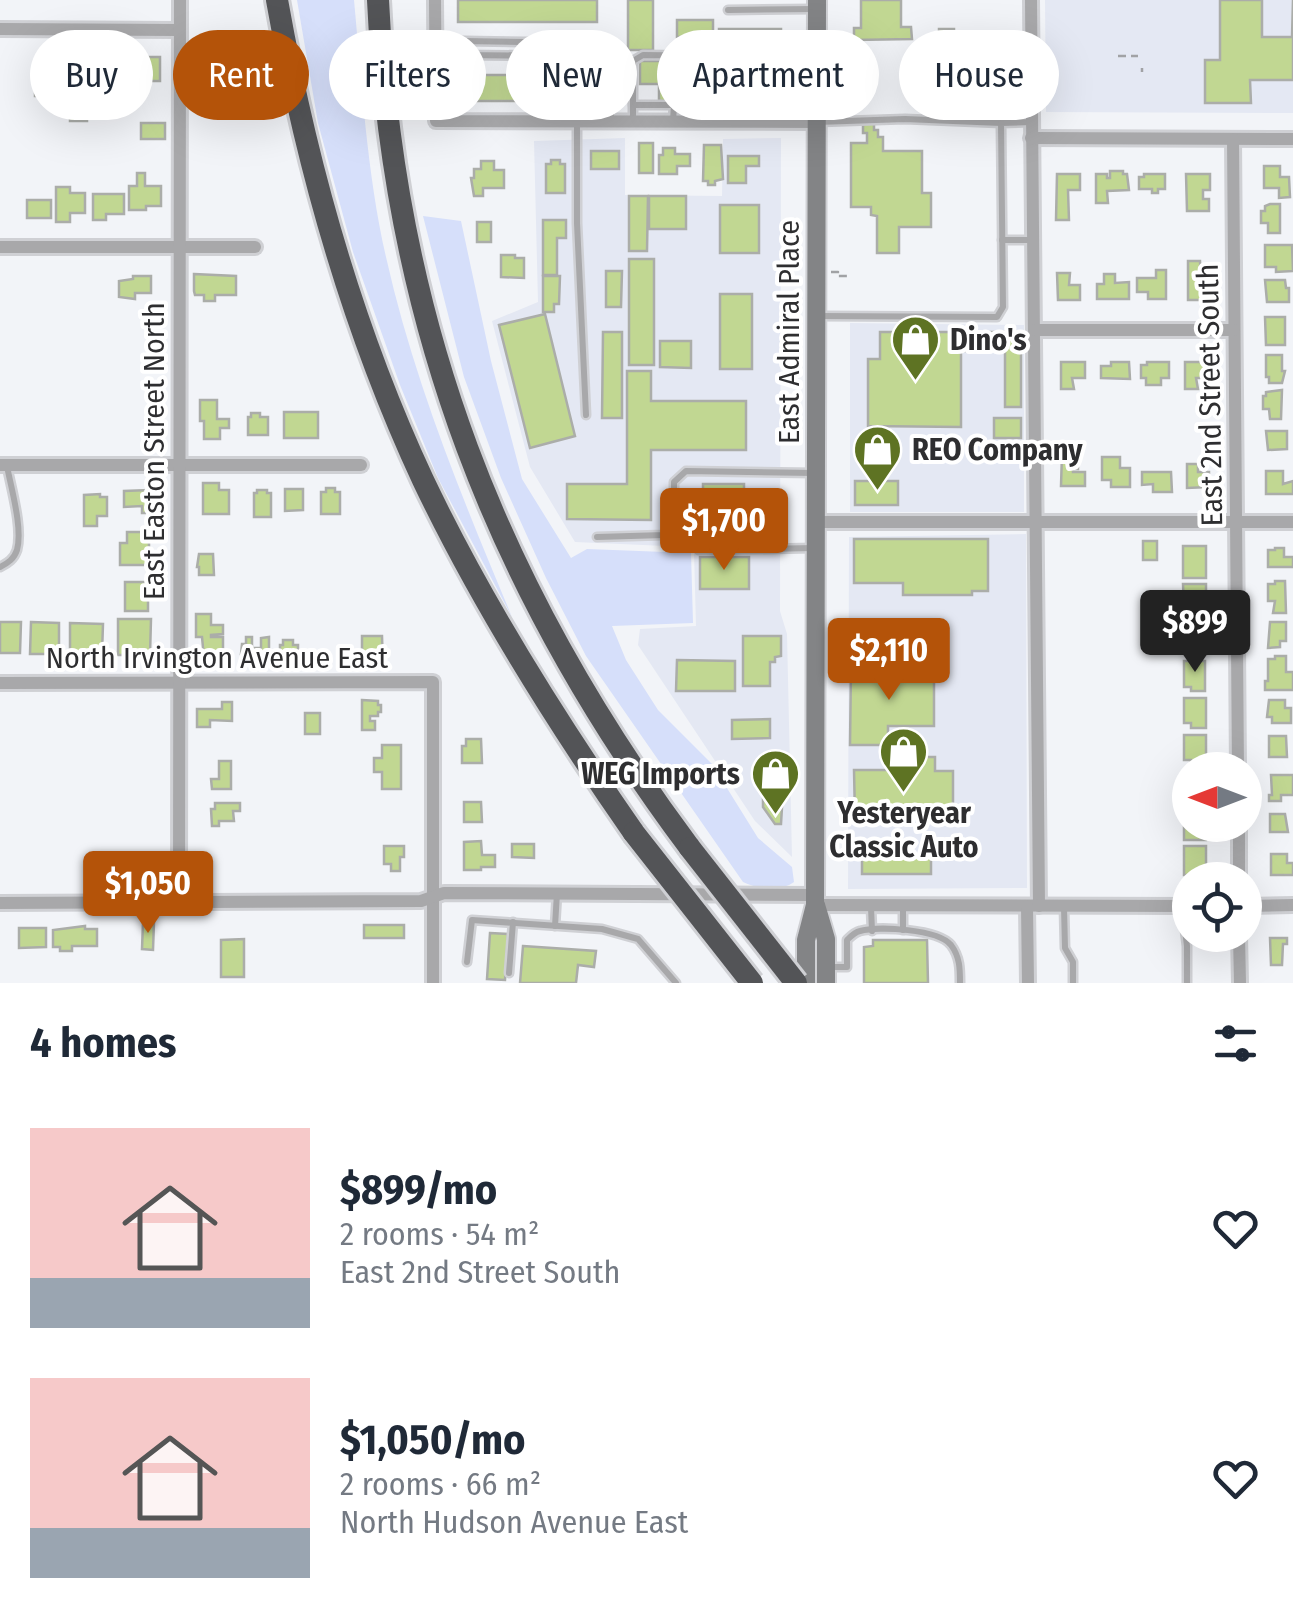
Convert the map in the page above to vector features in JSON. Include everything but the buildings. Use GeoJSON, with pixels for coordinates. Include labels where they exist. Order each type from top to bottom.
{"type":"FeatureCollection","features":[{"type":"Feature","properties":{"kind":"highway"},"geometry":{"type":"LineString","coordinates":[[278,0],[293,84],[328,224],[387,393],[423,479],[509,639],[566,734],[634,832],[752,983]]}},
{"type":"Feature","properties":{"kind":"highway"},"geometry":{"type":"LineString","coordinates":[[378,0],[380,60],[392,158],[426,324],[450,403],[496,521],[567,664],[619,749],[690,848],[796,983]]}},
{"type":"Feature","properties":{"kind":"main road","name":"East Admiral Place"},"geometry":{"type":"LineString","coordinates":[[816,900],[817,122]]}},
{"type":"Feature","properties":{"kind":"main road"},"geometry":{"type":"LineString","coordinates":[[816,900],[826,939],[826,975]]}},
{"type":"Feature","properties":{"kind":"main road"},"geometry":{"type":"LineString","coordinates":[[806,983],[806,940],[816,900]]}},
{"type":"Feature","properties":{"kind":"street","name":"East Easton Street North"},"geometry":{"type":"LineString","coordinates":[[179,30],[180,0]]}},
{"type":"Feature","properties":{"kind":"street"},"geometry":{"type":"LineString","coordinates":[[435,30],[436,0]]}},
{"type":"Feature","properties":{"kind":"street"},"geometry":{"type":"LineString","coordinates":[[1028,983],[1033,906],[1036,521],[1031,0]]}},
{"type":"Feature","properties":{"kind":"street"},"geometry":{"type":"LineString","coordinates":[[0,30],[173,30]]}},
{"type":"Feature","properties":{"kind":"street","name":"East Easton Street North"},"geometry":{"type":"LineString","coordinates":[[179,120],[179,902]]}},
{"type":"Feature","properties":{"kind":"street"},"geometry":{"type":"LineString","coordinates":[[436,120],[817,122]]}},
{"type":"Feature","properties":{"kind":"street"},"geometry":{"type":"LineString","coordinates":[[1031,138],[1293,139]]}},
{"type":"Feature","properties":{"kind":"street","name":"East 2nd Street South"},"geometry":{"type":"LineString","coordinates":[[1232,139],[1238,752]]}},
{"type":"Feature","properties":{"kind":"street"},"geometry":{"type":"LineString","coordinates":[[0,246],[255,247]]}},
{"type":"Feature","properties":{"kind":"street"},"geometry":{"type":"LineString","coordinates":[[1034,330],[1234,330]]}},
{"type":"Feature","properties":{"kind":"street"},"geometry":{"type":"LineString","coordinates":[[4,465],[361,465]]}},
{"type":"Feature","properties":{"kind":"street"},"geometry":{"type":"LineString","coordinates":[[816,522],[1293,522]]}},
{"type":"Feature","properties":{"kind":"street","name":"North Irvington Avenue East"},"geometry":{"type":"LineString","coordinates":[[0,683],[434,682],[432,897]]}},
{"type":"Feature","properties":{"kind":"street"},"geometry":{"type":"LineString","coordinates":[[0,902],[421,900],[444,893],[557,893],[871,905],[1172,906]]}},
{"type":"Feature","properties":{"kind":"street"},"geometry":{"type":"LineString","coordinates":[[432,897],[432,983]]}},
{"type":"Feature","properties":{"kind":"street"},"geometry":{"type":"LineString","coordinates":[[1262,906],[1293,906]]}},
{"type":"Feature","properties":{"kind":"street"},"geometry":{"type":"LineString","coordinates":[[1239,952],[1240,983]]}},
{"type":"Feature","properties":{"kind":"lane"},"geometry":{"type":"LineString","coordinates":[[728,10],[817,5]]}},
{"type":"Feature","properties":{"kind":"lane"},"geometry":{"type":"LineString","coordinates":[[637,105],[674,105],[673,122]]}},
{"type":"Feature","properties":{"kind":"lane"},"geometry":{"type":"LineString","coordinates":[[576,122],[576,223],[586,415]]}},
{"type":"Feature","properties":{"kind":"lane"},"geometry":{"type":"LineString","coordinates":[[817,122],[1031,122]]}},
{"type":"Feature","properties":{"kind":"lane"},"geometry":{"type":"LineString","coordinates":[[816,316],[997,317],[1003,308],[1001,122]]}},
{"type":"Feature","properties":{"kind":"lane"},"geometry":{"type":"LineString","coordinates":[[1002,240],[1033,240]]}},
{"type":"Feature","properties":{"kind":"lane"},"geometry":{"type":"LineString","coordinates":[[0,567],[10,562],[17,550],[18,534],[4,465]]}},
{"type":"Feature","properties":{"kind":"lane"},"geometry":{"type":"LineString","coordinates":[[597,537],[664,535],[674,526],[674,482],[686,472],[816,473]]}},
{"type":"Feature","properties":{"kind":"lane"},"geometry":{"type":"LineString","coordinates":[[700,550],[816,548]]}},
{"type":"Feature","properties":{"kind":"lane"},"geometry":{"type":"LineString","coordinates":[[556,926],[557,893]]}},
{"type":"Feature","properties":{"kind":"lane"},"geometry":{"type":"LineString","coordinates":[[871,905],[872,931]]}},
{"type":"Feature","properties":{"kind":"lane"},"geometry":{"type":"LineString","coordinates":[[903,905],[903,930]]}},
{"type":"Feature","properties":{"kind":"lane"},"geometry":{"type":"LineString","coordinates":[[1064,906],[1065,948],[1073,962],[1073,983]]}},
{"type":"Feature","properties":{"kind":"lane"},"geometry":{"type":"LineString","coordinates":[[467,962],[472,920],[602,929],[638,939],[676,983]]}},
{"type":"Feature","properties":{"kind":"lane"},"geometry":{"type":"LineString","coordinates":[[509,973],[513,922]]}},
{"type":"Feature","properties":{"kind":"lane"},"geometry":{"type":"LineString","coordinates":[[826,975],[848,967],[847,940],[857,931],[903,930],[950,943],[960,964],[960,983]]}},
{"type":"Feature","properties":{"kind":"lane"},"geometry":{"type":"LineString","coordinates":[[1187,952],[1187,983]]}},
{"type":"Feature","properties":{"kind":"path"},"geometry":{"type":"LineString","coordinates":[[1118,56],[1138,56]]}},
{"type":"Feature","properties":{"kind":"path"},"geometry":{"type":"LineString","coordinates":[[816,272],[850,276]]}},
{"type":"Feature","properties":{"kind":"shaded area"},"geometry":{"type":"Polygon","coordinates":[[[297,0],[354,0],[357,30],[329,30],[329,120],[365,120],[374,194],[397,304],[441,440],[512,617],[438,478],[400,385],[353,252],[318,123],[309,70],[309,30],[302,30],[297,0]]]}},
{"type":"Feature","properties":{"kind":"shaded area"},"geometry":{"type":"Polygon","coordinates":[[[1045,0],[1293,0],[1293,113],[1059,112],[1059,30],[1045,30],[1045,0]]]}},
{"type":"Feature","properties":{"kind":"shaded area"},"geometry":{"type":"Polygon","coordinates":[[[625,138],[625,195],[722,196],[723,139],[781,138],[780,611],[787,634],[792,857],[755,821],[638,645],[640,629],[696,626],[694,551],[688,547],[575,542],[530,467],[492,321],[538,302],[534,141],[625,138]]]}},
{"type":"Feature","properties":{"kind":"shaded area"},"geometry":{"type":"Polygon","coordinates":[[[423,216],[461,221],[491,361],[522,479],[571,558],[587,549],[691,553],[693,623],[612,626],[626,660],[658,710],[712,764],[758,838],[792,867],[794,882],[789,885],[769,888],[743,882],[586,656],[501,478],[464,377],[423,216]]]}},
{"type":"Feature","properties":{"kind":"shaded area"},"geometry":{"type":"Polygon","coordinates":[[[850,323],[1024,325],[1024,512],[850,512],[850,323]]]}},
{"type":"Feature","properties":{"kind":"shaded area"},"geometry":{"type":"Polygon","coordinates":[[[1026,534],[1027,888],[848,889],[849,537],[1026,534]]]}},
{"type":"Feature","properties":{"kind":"place","name":"Dino's"},"geometry":{"type":"Point","coordinates":[915,382]}},
{"type":"Feature","properties":{"kind":"place","name":"REO Company"},"geometry":{"type":"Point","coordinates":[877,492]}},
{"type":"Feature","properties":{"kind":"place","name":"Yesteryear Classic Auto"},"geometry":{"type":"Point","coordinates":[904,794]}},
{"type":"Feature","properties":{"kind":"place","name":"WEG Imports"},"geometry":{"type":"Point","coordinates":[775,816]}}]}
